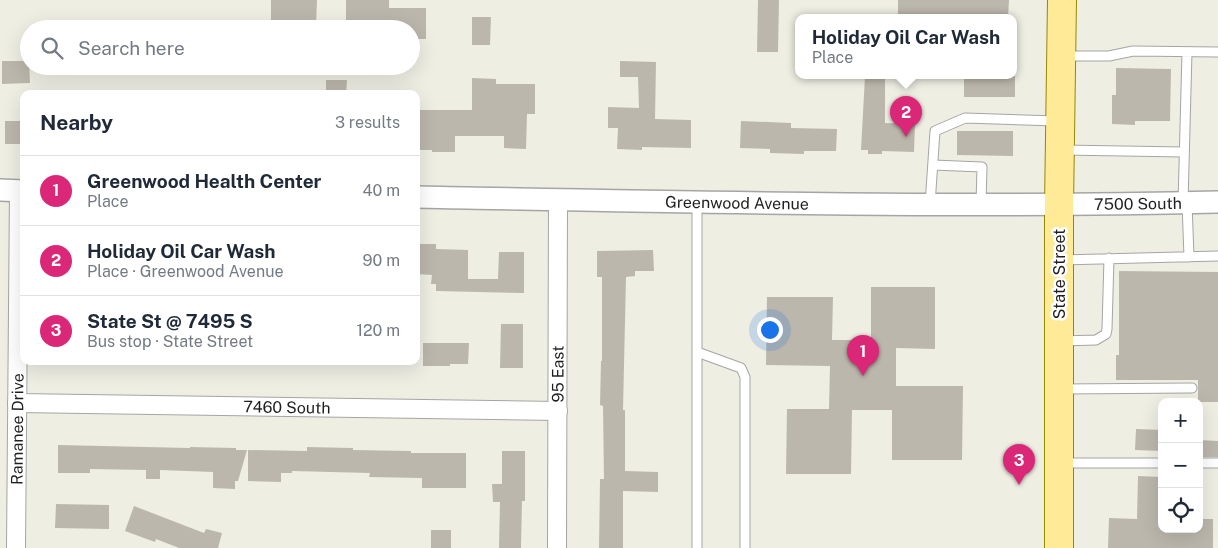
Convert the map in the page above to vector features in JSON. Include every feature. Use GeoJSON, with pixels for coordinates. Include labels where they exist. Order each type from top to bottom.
{"type":"FeatureCollection","features":[{"type":"Feature","properties":{"kind":"main road","name":"State Street"},"geometry":{"type":"LineString","coordinates":[[1059,548],[1059,206],[1062,0]]}},
{"type":"Feature","properties":{"kind":"street","name":"Ramanee Drive"},"geometry":{"type":"LineString","coordinates":[[14,191],[18,403],[16,548]]}},
{"type":"Feature","properties":{"kind":"street","name":"Greenwood Avenue"},"geometry":{"type":"LineString","coordinates":[[420,197],[1059,206]]}},
{"type":"Feature","properties":{"kind":"street","name":"95 East"},"geometry":{"type":"LineString","coordinates":[[557,548],[558,200]]}},
{"type":"Feature","properties":{"kind":"street","name":"7500 South"},"geometry":{"type":"LineString","coordinates":[[1059,206],[1218,202]]}},
{"type":"Feature","properties":{"kind":"street","name":"7460 South"},"geometry":{"type":"LineString","coordinates":[[18,403],[558,411]]}},
{"type":"Feature","properties":{"kind":"lane"},"geometry":{"type":"LineString","coordinates":[[1061,56],[1109,56],[1133,51],[1218,52]]}},
{"type":"Feature","properties":{"kind":"lane"},"geometry":{"type":"LineString","coordinates":[[1187,52],[1184,152],[1188,257]]}},
{"type":"Feature","properties":{"kind":"lane"},"geometry":{"type":"LineString","coordinates":[[930,205],[935,131],[965,118],[1060,121]]}},
{"type":"Feature","properties":{"kind":"lane"},"geometry":{"type":"LineString","coordinates":[[1060,150],[1184,152]]}},
{"type":"Feature","properties":{"kind":"lane"},"geometry":{"type":"LineString","coordinates":[[933,165],[982,166],[981,205]]}},
{"type":"Feature","properties":{"kind":"lane"},"geometry":{"type":"LineString","coordinates":[[697,202],[697,548]]}},
{"type":"Feature","properties":{"kind":"lane"},"geometry":{"type":"LineString","coordinates":[[1059,260],[1218,256]]}},
{"type":"Feature","properties":{"kind":"lane"},"geometry":{"type":"LineString","coordinates":[[1059,341],[1096,340],[1106,334],[1109,258]]}},
{"type":"Feature","properties":{"kind":"lane"},"geometry":{"type":"LineString","coordinates":[[697,352],[741,368],[745,377],[745,548]]}},
{"type":"Feature","properties":{"kind":"lane"},"geometry":{"type":"LineString","coordinates":[[1059,389],[1192,388]]}},
{"type":"Feature","properties":{"kind":"lane"},"geometry":{"type":"LineString","coordinates":[[1059,463],[1158,463]]}},
{"type":"Feature","properties":{"kind":"lane"},"geometry":{"type":"LineString","coordinates":[[1203,463],[1218,463]]}},
{"type":"Feature","properties":{"kind":"building"},"geometry":{"type":"Polygon","coordinates":[[[271,0],[317,0],[316,20],[271,20],[271,0]]]}},
{"type":"Feature","properties":{"kind":"building"},"geometry":{"type":"Polygon","coordinates":[[[346,0],[389,0],[389,8],[426,8],[426,39],[420,39],[420,20],[346,20],[346,0]]]}},
{"type":"Feature","properties":{"kind":"building"},"geometry":{"type":"Polygon","coordinates":[[[758,0],[779,0],[778,52],[757,52],[758,0]]]}},
{"type":"Feature","properties":{"kind":"building"},"geometry":{"type":"Polygon","coordinates":[[[898,0],[1009,0],[1008,14],[898,14],[898,0]]]}},
{"type":"Feature","properties":{"kind":"building"},"geometry":{"type":"Polygon","coordinates":[[[472,17],[491,17],[490,45],[472,45],[472,17]]]}},
{"type":"Feature","properties":{"kind":"building"},"geometry":{"type":"Polygon","coordinates":[[[2,61],[20,61],[20,75],[30,75],[30,83],[2,84],[2,61]]]}},
{"type":"Feature","properties":{"kind":"building"},"geometry":{"type":"Polygon","coordinates":[[[620,61],[656,62],[655,119],[691,120],[691,148],[642,147],[642,150],[617,149],[618,128],[608,128],[608,107],[639,108],[638,77],[620,77],[620,61]]]}},
{"type":"Feature","properties":{"kind":"building"},"geometry":{"type":"Polygon","coordinates":[[[1116,68],[1171,69],[1170,121],[1135,121],[1135,125],[1112,124],[1112,95],[1116,95],[1116,68]]]}},
{"type":"Feature","properties":{"kind":"building"},"geometry":{"type":"Polygon","coordinates":[[[472,78],[496,79],[496,84],[535,84],[535,114],[527,114],[526,149],[504,148],[504,136],[455,136],[455,152],[420,150],[420,110],[472,110],[472,78]]]}},
{"type":"Feature","properties":{"kind":"building"},"geometry":{"type":"Polygon","coordinates":[[[865,79],[885,79],[885,123],[915,124],[914,152],[882,151],[882,154],[868,154],[868,150],[861,150],[865,79]]]}},
{"type":"Feature","properties":{"kind":"building"},"geometry":{"type":"Polygon","coordinates":[[[964,79],[1015,79],[1015,97],[964,97],[964,79]]]}},
{"type":"Feature","properties":{"kind":"building"},"geometry":{"type":"Polygon","coordinates":[[[326,80],[347,80],[346,90],[326,90],[326,80]]]}},
{"type":"Feature","properties":{"kind":"building"},"geometry":{"type":"Polygon","coordinates":[[[5,121],[20,121],[20,144],[5,144],[5,121]]]}},
{"type":"Feature","properties":{"kind":"building"},"geometry":{"type":"Polygon","coordinates":[[[741,121],[791,123],[791,128],[837,129],[836,151],[804,151],[804,154],[770,153],[770,149],[740,148],[741,121]]]}},
{"type":"Feature","properties":{"kind":"building"},"geometry":{"type":"Polygon","coordinates":[[[957,131],[1013,131],[1013,156],[957,155],[957,131]]]}},
{"type":"Feature","properties":{"kind":"building"},"geometry":{"type":"Polygon","coordinates":[[[420,244],[436,244],[436,249],[468,250],[468,279],[498,279],[499,252],[524,252],[524,293],[436,291],[436,284],[431,284],[432,275],[420,274],[420,244]]]}},
{"type":"Feature","properties":{"kind":"building"},"geometry":{"type":"Polygon","coordinates":[[[653,250],[654,271],[635,271],[635,276],[626,277],[623,410],[625,410],[625,471],[658,472],[658,492],[623,491],[623,548],[599,548],[600,479],[604,479],[603,406],[600,405],[602,277],[597,277],[597,251],[653,250]]]}},
{"type":"Feature","properties":{"kind":"building"},"geometry":{"type":"Polygon","coordinates":[[[1119,271],[1218,272],[1218,402],[1203,402],[1203,398],[1198,398],[1198,380],[1116,380],[1116,355],[1119,355],[1119,271]]]}},
{"type":"Feature","properties":{"kind":"building"},"geometry":{"type":"Polygon","coordinates":[[[871,287],[935,287],[935,349],[896,348],[896,386],[963,386],[962,460],[892,460],[892,410],[852,410],[851,474],[786,474],[787,409],[829,409],[830,366],[766,365],[767,297],[833,297],[832,340],[871,340],[871,287]]]}},
{"type":"Feature","properties":{"kind":"building"},"geometry":{"type":"Polygon","coordinates":[[[501,324],[523,324],[523,368],[500,368],[501,324]]]}},
{"type":"Feature","properties":{"kind":"building"},"geometry":{"type":"Polygon","coordinates":[[[423,343],[469,343],[468,364],[423,366],[423,343]]]}},
{"type":"Feature","properties":{"kind":"building"},"geometry":{"type":"Polygon","coordinates":[[[1136,429],[1158,430],[1158,451],[1135,450],[1136,429]]]}},
{"type":"Feature","properties":{"kind":"building"},"geometry":{"type":"Polygon","coordinates":[[[1203,440],[1218,441],[1218,457],[1203,457],[1203,440]]]}},
{"type":"Feature","properties":{"kind":"building"},"geometry":{"type":"Polygon","coordinates":[[[58,445],[236,448],[236,450],[247,450],[238,481],[235,481],[235,489],[213,488],[213,472],[160,470],[160,479],[146,479],[146,470],[90,469],[90,473],[58,473],[58,445]]]}},
{"type":"Feature","properties":{"kind":"building"},"geometry":{"type":"Polygon","coordinates":[[[307,447],[411,451],[411,453],[466,453],[466,488],[422,488],[422,478],[369,477],[370,473],[292,471],[292,473],[281,473],[281,482],[248,481],[248,450],[307,451],[307,447]]]}},
{"type":"Feature","properties":{"kind":"building"},"geometry":{"type":"Polygon","coordinates":[[[502,451],[525,451],[525,501],[522,501],[521,548],[499,548],[500,502],[493,502],[492,484],[502,484],[502,451]]]}},
{"type":"Feature","properties":{"kind":"building"},"geometry":{"type":"Polygon","coordinates":[[[1138,476],[1158,477],[1158,533],[1203,533],[1203,519],[1213,519],[1213,548],[1108,548],[1109,518],[1137,519],[1138,476]]]}},
{"type":"Feature","properties":{"kind":"building"},"geometry":{"type":"Polygon","coordinates":[[[56,504],[109,505],[109,529],[55,528],[56,504]]]}},
{"type":"Feature","properties":{"kind":"building"},"geometry":{"type":"Polygon","coordinates":[[[134,506],[204,533],[206,529],[222,533],[218,548],[179,548],[156,539],[155,542],[125,531],[134,506]]]}},
{"type":"Feature","properties":{"kind":"building"},"geometry":{"type":"Polygon","coordinates":[[[431,530],[451,530],[451,548],[431,548],[431,530]]]}},
{"type":"Feature","properties":{"kind":"place","name":"Holiday Oil Car Wash"},"geometry":{"type":"Point","coordinates":[906,137]}},
{"type":"Feature","properties":{"kind":"place","name":"Greenwood Health Center"},"geometry":{"type":"Point","coordinates":[863,376]}},
{"type":"Feature","properties":{"kind":"place","name":"State St @ 7495 S"},"geometry":{"type":"Point","coordinates":[1019,485]}}]}
